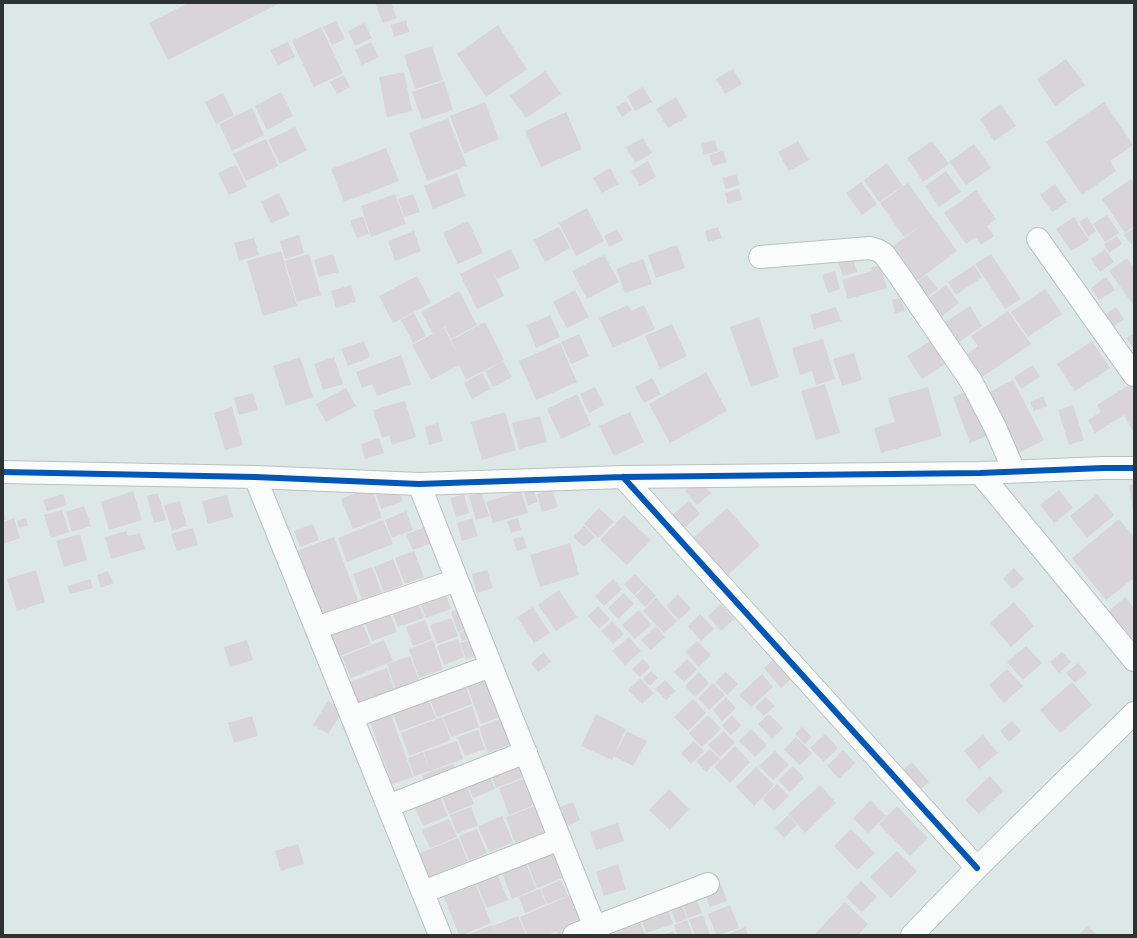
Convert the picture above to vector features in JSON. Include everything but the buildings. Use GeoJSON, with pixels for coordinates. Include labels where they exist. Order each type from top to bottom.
{"type":"FeatureCollection","features":[{"type":"Feature","properties":{"kind":"street"},"geometry":{"type":"LineString","coordinates":[[1038,239],[1134,375]]}},
{"type":"Feature","properties":{"kind":"street"},"geometry":{"type":"LineString","coordinates":[[760,257],[870,248],[884,254],[971,381],[995,427],[1014,471]]}},
{"type":"Feature","properties":{"kind":"street"},"geometry":{"type":"LineString","coordinates":[[3,472],[255,477],[419,484],[624,477],[980,473],[1134,468]]}},
{"type":"Feature","properties":{"kind":"street"},"geometry":{"type":"LineString","coordinates":[[980,473],[1134,660]]}},
{"type":"Feature","properties":{"kind":"street"},"geometry":{"type":"LineString","coordinates":[[255,477],[440,935]]}},
{"type":"Feature","properties":{"kind":"street"},"geometry":{"type":"LineString","coordinates":[[624,477],[977,868]]}},
{"type":"Feature","properties":{"kind":"street"},"geometry":{"type":"LineString","coordinates":[[419,484],[597,931]]}},
{"type":"Feature","properties":{"kind":"street"},"geometry":{"type":"LineString","coordinates":[[316,628],[457,580]]}},
{"type":"Feature","properties":{"kind":"street"},"geometry":{"type":"LineString","coordinates":[[352,717],[491,666]]}},
{"type":"Feature","properties":{"kind":"street"},"geometry":{"type":"LineString","coordinates":[[912,935],[977,868],[1134,713]]}},
{"type":"Feature","properties":{"kind":"street"},"geometry":{"type":"LineString","coordinates":[[388,806],[526,752]]}},
{"type":"Feature","properties":{"kind":"street"},"geometry":{"type":"LineString","coordinates":[[423,892],[560,839]]}},
{"type":"Feature","properties":{"kind":"street"},"geometry":{"type":"LineString","coordinates":[[574,935],[597,931],[708,884]]}},
{"type":"Feature","properties":{"kind":"cycle path"},"geometry":{"type":"LineString","coordinates":[[3,472],[255,477],[419,484],[623,477],[980,473],[1134,468]]}},
{"type":"Feature","properties":{"kind":"cycle path"},"geometry":{"type":"LineString","coordinates":[[623,477],[977,868]]}}]}
